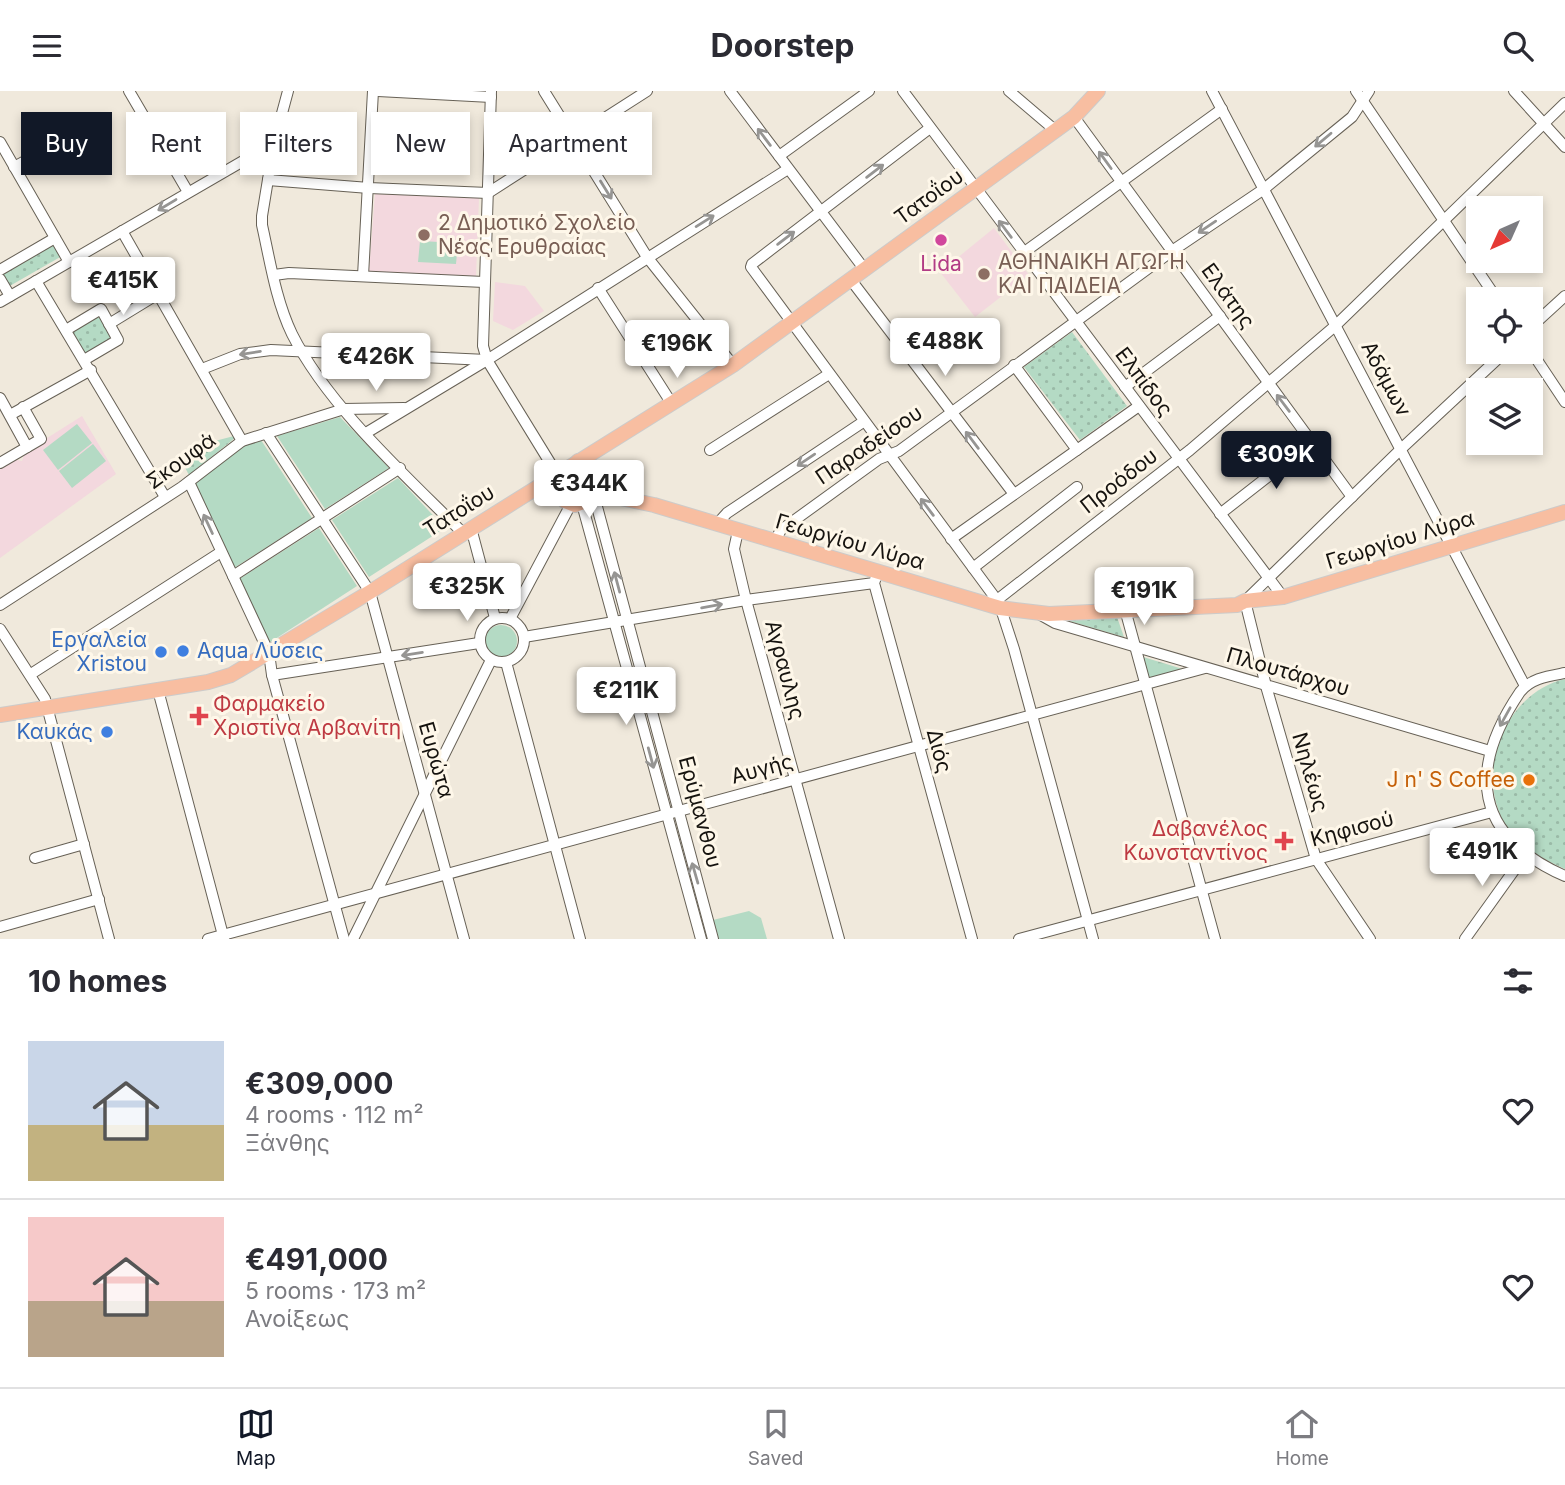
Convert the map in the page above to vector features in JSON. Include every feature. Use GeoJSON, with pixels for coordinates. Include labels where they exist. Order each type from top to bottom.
{"type":"FeatureCollection","features":[{"type":"Feature","properties":{"kind":"main road","name":"Τατοΐου"},"geometry":{"type":"LineString","coordinates":[[0,715],[222,678],[269,653],[733,365],[1056,131],[1074,117],[1098,91]]}},
{"type":"Feature","properties":{"kind":"main road","name":"Ερύμανθου"},"geometry":{"type":"LineString","coordinates":[[578,461],[583,496]]}},
{"type":"Feature","properties":{"kind":"main road"},"geometry":{"type":"LineString","coordinates":[[554,476],[565,501],[583,496]]}},
{"type":"Feature","properties":{"kind":"main road","name":"Γεωργίου Λύρα"},"geometry":{"type":"LineString","coordinates":[[583,496],[639,497],[654,505],[876,577],[1036,613],[1051,606],[1124,606],[1236,597],[1245,601],[1283,597],[1565,512]]}},
{"type":"Feature","properties":{"kind":"street"},"geometry":{"type":"LineString","coordinates":[[129,91],[188,192]]}},
{"type":"Feature","properties":{"kind":"street"},"geometry":{"type":"LineString","coordinates":[[282,112],[288,91]]}},
{"type":"Feature","properties":{"kind":"street"},"geometry":{"type":"LineString","coordinates":[[363,276],[375,91],[491,94],[482,346],[487,360],[554,476]]}},
{"type":"Feature","properties":{"kind":"street"},"geometry":{"type":"LineString","coordinates":[[544,91],[557,112]]}},
{"type":"Feature","properties":{"kind":"street"},"geometry":{"type":"LineString","coordinates":[[613,112],[647,91]]}},
{"type":"Feature","properties":{"kind":"street"},"geometry":{"type":"LineString","coordinates":[[746,91],[733,95],[864,270]]}},
{"type":"Feature","properties":{"kind":"street"},"geometry":{"type":"LineString","coordinates":[[779,156],[869,91]]}},
{"type":"Feature","properties":{"kind":"street","name":"Ελπίδος"},"geometry":{"type":"LineString","coordinates":[[903,91],[1283,597]]}},
{"type":"Feature","properties":{"kind":"street"},"geometry":{"type":"LineString","coordinates":[[1009,91],[1056,131]]}},
{"type":"Feature","properties":{"kind":"street","name":"Αδάμων"},"geometry":{"type":"LineString","coordinates":[[1212,91],[1525,686]]}},
{"type":"Feature","properties":{"kind":"street"},"geometry":{"type":"LineString","coordinates":[[1356,91],[1366,96],[1443,220],[1489,287]]}},
{"type":"Feature","properties":{"kind":"street"},"geometry":{"type":"LineString","coordinates":[[1514,91],[1565,147]]}},
{"type":"Feature","properties":{"kind":"street","name":"Παραδείσου"},"geometry":{"type":"LineString","coordinates":[[774,542],[781,530],[951,412],[1172,251],[1264,189],[1352,117],[1366,96]]}},
{"type":"Feature","properties":{"kind":"street","name":"Προόδου"},"geometry":{"type":"LineString","coordinates":[[999,604],[1178,459],[1335,326],[1565,103]]}},
{"type":"Feature","properties":{"kind":"street"},"geometry":{"type":"LineString","coordinates":[[1023,253],[1222,109]]}},
{"type":"Feature","properties":{"kind":"street","name":"Ελάτης"},"geometry":{"type":"LineString","coordinates":[[1074,117],[1352,497]]}},
{"type":"Feature","properties":{"kind":"street"},"geometry":{"type":"LineString","coordinates":[[930,128],[751,267],[999,604],[1014,649],[1093,939]]}},
{"type":"Feature","properties":{"kind":"street"},"geometry":{"type":"LineString","coordinates":[[0,142],[4,157],[14,167],[69,262]]}},
{"type":"Feature","properties":{"kind":"street"},"geometry":{"type":"LineString","coordinates":[[0,279],[5,299],[240,162]]}},
{"type":"Feature","properties":{"kind":"street"},"geometry":{"type":"LineString","coordinates":[[14,167],[21,163]]}},
{"type":"Feature","properties":{"kind":"street"},"geometry":{"type":"LineString","coordinates":[[366,433],[487,360],[788,169]]}},
{"type":"Feature","properties":{"kind":"street"},"geometry":{"type":"LineString","coordinates":[[269,175],[262,225],[286,319],[301,350],[323,384],[366,433],[467,530],[495,618]]}},
{"type":"Feature","properties":{"kind":"street"},"geometry":{"type":"LineString","coordinates":[[268,180],[488,193],[515,175]]}},
{"type":"Feature","properties":{"kind":"street"},"geometry":{"type":"LineString","coordinates":[[596,175],[647,257],[733,365]]}},
{"type":"Feature","properties":{"kind":"street"},"geometry":{"type":"LineString","coordinates":[[122,231],[242,441]]}},
{"type":"Feature","properties":{"kind":"street"},"geometry":{"type":"LineString","coordinates":[[0,269],[55,238]]}},
{"type":"Feature","properties":{"kind":"street"},"geometry":{"type":"LineString","coordinates":[[274,275],[289,273],[484,282]]}},
{"type":"Feature","properties":{"kind":"street"},"geometry":{"type":"LineString","coordinates":[[851,280],[1014,495]]}},
{"type":"Feature","properties":{"kind":"street"},"geometry":{"type":"LineString","coordinates":[[36,281],[165,497]]}},
{"type":"Feature","properties":{"kind":"street"},"geometry":{"type":"LineString","coordinates":[[598,288],[672,404]]}},
{"type":"Feature","properties":{"kind":"street"},"geometry":{"type":"LineString","coordinates":[[109,324],[158,294]]}},
{"type":"Feature","properties":{"kind":"street"},"geometry":{"type":"LineString","coordinates":[[1543,316],[1565,296]]}},
{"type":"Feature","properties":{"kind":"street"},"geometry":{"type":"LineString","coordinates":[[66,330],[101,309],[118,340],[84,360]]}},
{"type":"Feature","properties":{"kind":"street"},"geometry":{"type":"LineString","coordinates":[[1125,387],[1220,316]]}},
{"type":"Feature","properties":{"kind":"street"},"geometry":{"type":"LineString","coordinates":[[202,369],[240,354],[271,350],[487,360]]}},
{"type":"Feature","properties":{"kind":"street"},"geometry":{"type":"LineString","coordinates":[[1245,601],[1492,364]]}},
{"type":"Feature","properties":{"kind":"street"},"geometry":{"type":"LineString","coordinates":[[1540,364],[1565,402]]}},
{"type":"Feature","properties":{"kind":"street"},"geometry":{"type":"LineString","coordinates":[[1014,365],[1077,450]]}},
{"type":"Feature","properties":{"kind":"street"},"geometry":{"type":"LineString","coordinates":[[10,415],[90,370]]}},
{"type":"Feature","properties":{"kind":"street"},"geometry":{"type":"LineString","coordinates":[[710,450],[829,374]]}},
{"type":"Feature","properties":{"kind":"street"},"geometry":{"type":"LineString","coordinates":[[0,398],[27,447]]}},
{"type":"Feature","properties":{"kind":"street"},"geometry":{"type":"LineString","coordinates":[[951,539],[1139,406]]}},
{"type":"Feature","properties":{"kind":"street"},"geometry":{"type":"LineString","coordinates":[[0,463],[41,439],[23,407]]}},
{"type":"Feature","properties":{"kind":"street","name":"Σκουφά"},"geometry":{"type":"LineString","coordinates":[[0,605],[189,482],[242,441],[344,409],[407,408]]}},
{"type":"Feature","properties":{"kind":"street"},"geometry":{"type":"LineString","coordinates":[[717,524],[727,513],[863,422]]}},
{"type":"Feature","properties":{"kind":"street","name":"Ευρώτα"},"geometry":{"type":"LineString","coordinates":[[266,433],[370,592],[464,939]]}},
{"type":"Feature","properties":{"kind":"street"},"geometry":{"type":"LineString","coordinates":[[1220,514],[1312,442]]}},
{"type":"Feature","properties":{"kind":"street"},"geometry":{"type":"LineString","coordinates":[[233,576],[400,468]]}},
{"type":"Feature","properties":{"kind":"street"},"geometry":{"type":"LineString","coordinates":[[189,482],[269,653],[272,675],[344,939]]}},
{"type":"Feature","properties":{"kind":"street"},"geometry":{"type":"LineString","coordinates":[[973,568],[1077,487]]}},
{"type":"Feature","properties":{"kind":"street"},"geometry":{"type":"LineString","coordinates":[[510,619],[583,496]]}},
{"type":"Feature","properties":{"kind":"street","name":"Ερύμανθου"},"geometry":{"type":"LineString","coordinates":[[583,496],[596,503],[627,621],[701,939]]}},
{"type":"Feature","properties":{"kind":"street","name":"Ερύμανθου"},"geometry":{"type":"LineString","coordinates":[[583,496],[615,622],[713,939]]}},
{"type":"Feature","properties":{"kind":"street","name":"Αγραυλης"},"geometry":{"type":"LineString","coordinates":[[738,531],[734,549],[746,600],[839,939]]}},
{"type":"Feature","properties":{"kind":"street"},"geometry":{"type":"LineString","coordinates":[[31,674],[221,552]]}},
{"type":"Feature","properties":{"kind":"street"},"geometry":{"type":"LineString","coordinates":[[524,637],[876,577]]}},
{"type":"Feature","properties":{"kind":"street","name":"Διός"},"geometry":{"type":"LineString","coordinates":[[876,577],[918,746],[972,939]]}},
{"type":"Feature","properties":{"kind":"street","name":"Νηλέως"},"geometry":{"type":"LineString","coordinates":[[1245,601],[1315,859],[1370,939]]}},
{"type":"Feature","properties":{"kind":"street"},"geometry":{"type":"LineString","coordinates":[[1124,606],[1215,939]]}},
{"type":"Feature","properties":{"kind":"street","name":"Πλουτάρχου"},"geometry":{"type":"LineString","coordinates":[[1036,613],[1055,623],[1205,669],[1490,751]]}},
{"type":"Feature","properties":{"kind":"street"},"geometry":{"type":"LineString","coordinates":[[495,618],[510,619],[517,623],[524,637],[520,653],[506,662],[491,660],[481,650],[479,643],[482,628],[495,618]]}},
{"type":"Feature","properties":{"kind":"street"},"geometry":{"type":"LineString","coordinates":[[0,629],[42,692],[109,939]]}},
{"type":"Feature","properties":{"kind":"street"},"geometry":{"type":"LineString","coordinates":[[272,675],[479,643]]}},
{"type":"Feature","properties":{"kind":"street"},"geometry":{"type":"LineString","coordinates":[[353,939],[491,660]]}},
{"type":"Feature","properties":{"kind":"street"},"geometry":{"type":"LineString","coordinates":[[506,662],[580,939]]}},
{"type":"Feature","properties":{"kind":"street","name":"Αυγής"},"geometry":{"type":"LineString","coordinates":[[208,939],[1205,669]]}},
{"type":"Feature","properties":{"kind":"street"},"geometry":{"type":"LineString","coordinates":[[1565,673],[1535,680],[1525,686],[1499,728],[1490,751],[1486,783],[1492,812],[1506,835],[1525,855],[1565,876]]}},
{"type":"Feature","properties":{"kind":"street"},"geometry":{"type":"LineString","coordinates":[[158,690],[223,937]]}},
{"type":"Feature","properties":{"kind":"street","name":"Κηφισού"},"geometry":{"type":"LineString","coordinates":[[1019,939],[1492,812]]}},
{"type":"Feature","properties":{"kind":"street"},"geometry":{"type":"LineString","coordinates":[[35,857],[84,844]]}},
{"type":"Feature","properties":{"kind":"street"},"geometry":{"type":"LineString","coordinates":[[1465,939],[1525,855]]}},
{"type":"Feature","properties":{"kind":"street"},"geometry":{"type":"LineString","coordinates":[[0,927],[99,899]]}},
{"type":"Feature","properties":{"kind":"shaded area","name":"2 Δημοτικό Σχολείο Νέας Ερυθραίας"},"geometry":{"type":"Polygon","coordinates":[[[375,194],[479,198],[476,277],[369,271],[375,194]]]}},
{"type":"Feature","properties":{"kind":"shaded area","name":"ΑΘΗΝΑΙΚΗ ΑΓΩΓΗ ΚΑΙ ΠΑΙΔΕΙΑ"},"geometry":{"type":"Polygon","coordinates":[[[994,228],[1029,275],[975,317],[940,272],[994,228]]]}},
{"type":"Feature","properties":{"kind":"shaded area"},"geometry":{"type":"Polygon","coordinates":[[[495,282],[525,286],[544,311],[513,330],[493,321],[495,282]]]}},
{"type":"Feature","properties":{"kind":"shaded area"},"geometry":{"type":"Polygon","coordinates":[[[82,416],[116,474],[0,558],[0,467],[13,459],[22,461],[25,452],[82,416]]]}},
{"type":"Feature","properties":{"kind":"green space"},"geometry":{"type":"Polygon","coordinates":[[[420,241],[458,243],[456,264],[418,262],[420,241]]]}},
{"type":"Feature","properties":{"kind":"green space"},"geometry":{"type":"Polygon","coordinates":[[[53,242],[62,256],[8,287],[0,273],[53,242]]]}},
{"type":"Feature","properties":{"kind":"green space"},"geometry":{"type":"Polygon","coordinates":[[[100,313],[115,339],[87,356],[71,331],[100,313]]]}},
{"type":"Feature","properties":{"kind":"green space"},"geometry":{"type":"Polygon","coordinates":[[[1072,332],[1127,406],[1080,440],[1024,367],[1072,332]]]}},
{"type":"Feature","properties":{"kind":"green space"},"geometry":{"type":"Polygon","coordinates":[[[340,417],[389,468],[325,509],[277,436],[340,417]]]}},
{"type":"Feature","properties":{"kind":"green space"},"geometry":{"type":"Polygon","coordinates":[[[77,424],[92,443],[58,470],[43,450],[77,424]]]}},
{"type":"Feature","properties":{"kind":"green space"},"geometry":{"type":"Polygon","coordinates":[[[234,436],[235,438],[189,475],[182,462],[188,448],[234,436]]]}},
{"type":"Feature","properties":{"kind":"green space"},"geometry":{"type":"Polygon","coordinates":[[[261,440],[312,518],[234,568],[195,483],[243,445],[261,440]]]}},
{"type":"Feature","properties":{"kind":"green space"},"geometry":{"type":"Polygon","coordinates":[[[93,444],[106,461],[72,488],[59,471],[93,444]]]}},
{"type":"Feature","properties":{"kind":"green space"},"geometry":{"type":"Polygon","coordinates":[[[398,478],[445,528],[369,577],[332,520],[398,478]]]}},
{"type":"Feature","properties":{"kind":"green space"},"geometry":{"type":"Polygon","coordinates":[[[319,528],[357,586],[269,643],[239,579],[319,528]]]}},
{"type":"Feature","properties":{"kind":"green space"},"geometry":{"type":"Polygon","coordinates":[[[1117,617],[1124,637],[1066,620],[1117,617]]]}},
{"type":"Feature","properties":{"kind":"green space"},"geometry":{"type":"Polygon","coordinates":[[[501,625],[513,629],[517,641],[513,653],[501,657],[489,653],[485,641],[489,629],[501,625]]]}},
{"type":"Feature","properties":{"kind":"green space"},"geometry":{"type":"Polygon","coordinates":[[[1140,656],[1186,670],[1146,683],[1140,656]]]}},
{"type":"Feature","properties":{"kind":"green space"},"geometry":{"type":"Polygon","coordinates":[[[1565,679],[1565,869],[1525,846],[1509,830],[1498,809],[1493,789],[1493,769],[1504,729],[1515,712],[1529,697],[1546,686],[1565,679]]]}},
{"type":"Feature","properties":{"kind":"green space"},"geometry":{"type":"Polygon","coordinates":[[[749,911],[761,918],[767,939],[719,939],[713,920],[749,911]]]}},
{"type":"Feature","properties":{"kind":"place","name":"2 Δημοτικό Σχολείο Νέας Ερυθραίας"},"geometry":{"type":"Point","coordinates":[424,235]}},
{"type":"Feature","properties":{"kind":"place","name":"Lida"},"geometry":{"type":"Point","coordinates":[941,240]}},
{"type":"Feature","properties":{"kind":"place","name":"ΑΘΗΝΑΙΚΗ ΑΓΩΓΗ ΚΑΙ ΠΑΙΔΕΙΑ"},"geometry":{"type":"Point","coordinates":[984,274]}},
{"type":"Feature","properties":{"kind":"place","name":"Aqua Λύσεις"},"geometry":{"type":"Point","coordinates":[183,651]}},
{"type":"Feature","properties":{"kind":"place","name":"Εργαλεία Xristou"},"geometry":{"type":"Point","coordinates":[161,652]}},
{"type":"Feature","properties":{"kind":"place","name":"Φαρμακείο Χριστίνα Αρβανίτη"},"geometry":{"type":"Point","coordinates":[199,716]}},
{"type":"Feature","properties":{"kind":"place","name":"Καυκάς"},"geometry":{"type":"Point","coordinates":[107,732]}},
{"type":"Feature","properties":{"kind":"place","name":"J n' S Coffee"},"geometry":{"type":"Point","coordinates":[1529,780]}},
{"type":"Feature","properties":{"kind":"place","name":"Δαβανέλος Κωνσταντίνος"},"geometry":{"type":"Point","coordinates":[1284,841]}}]}
